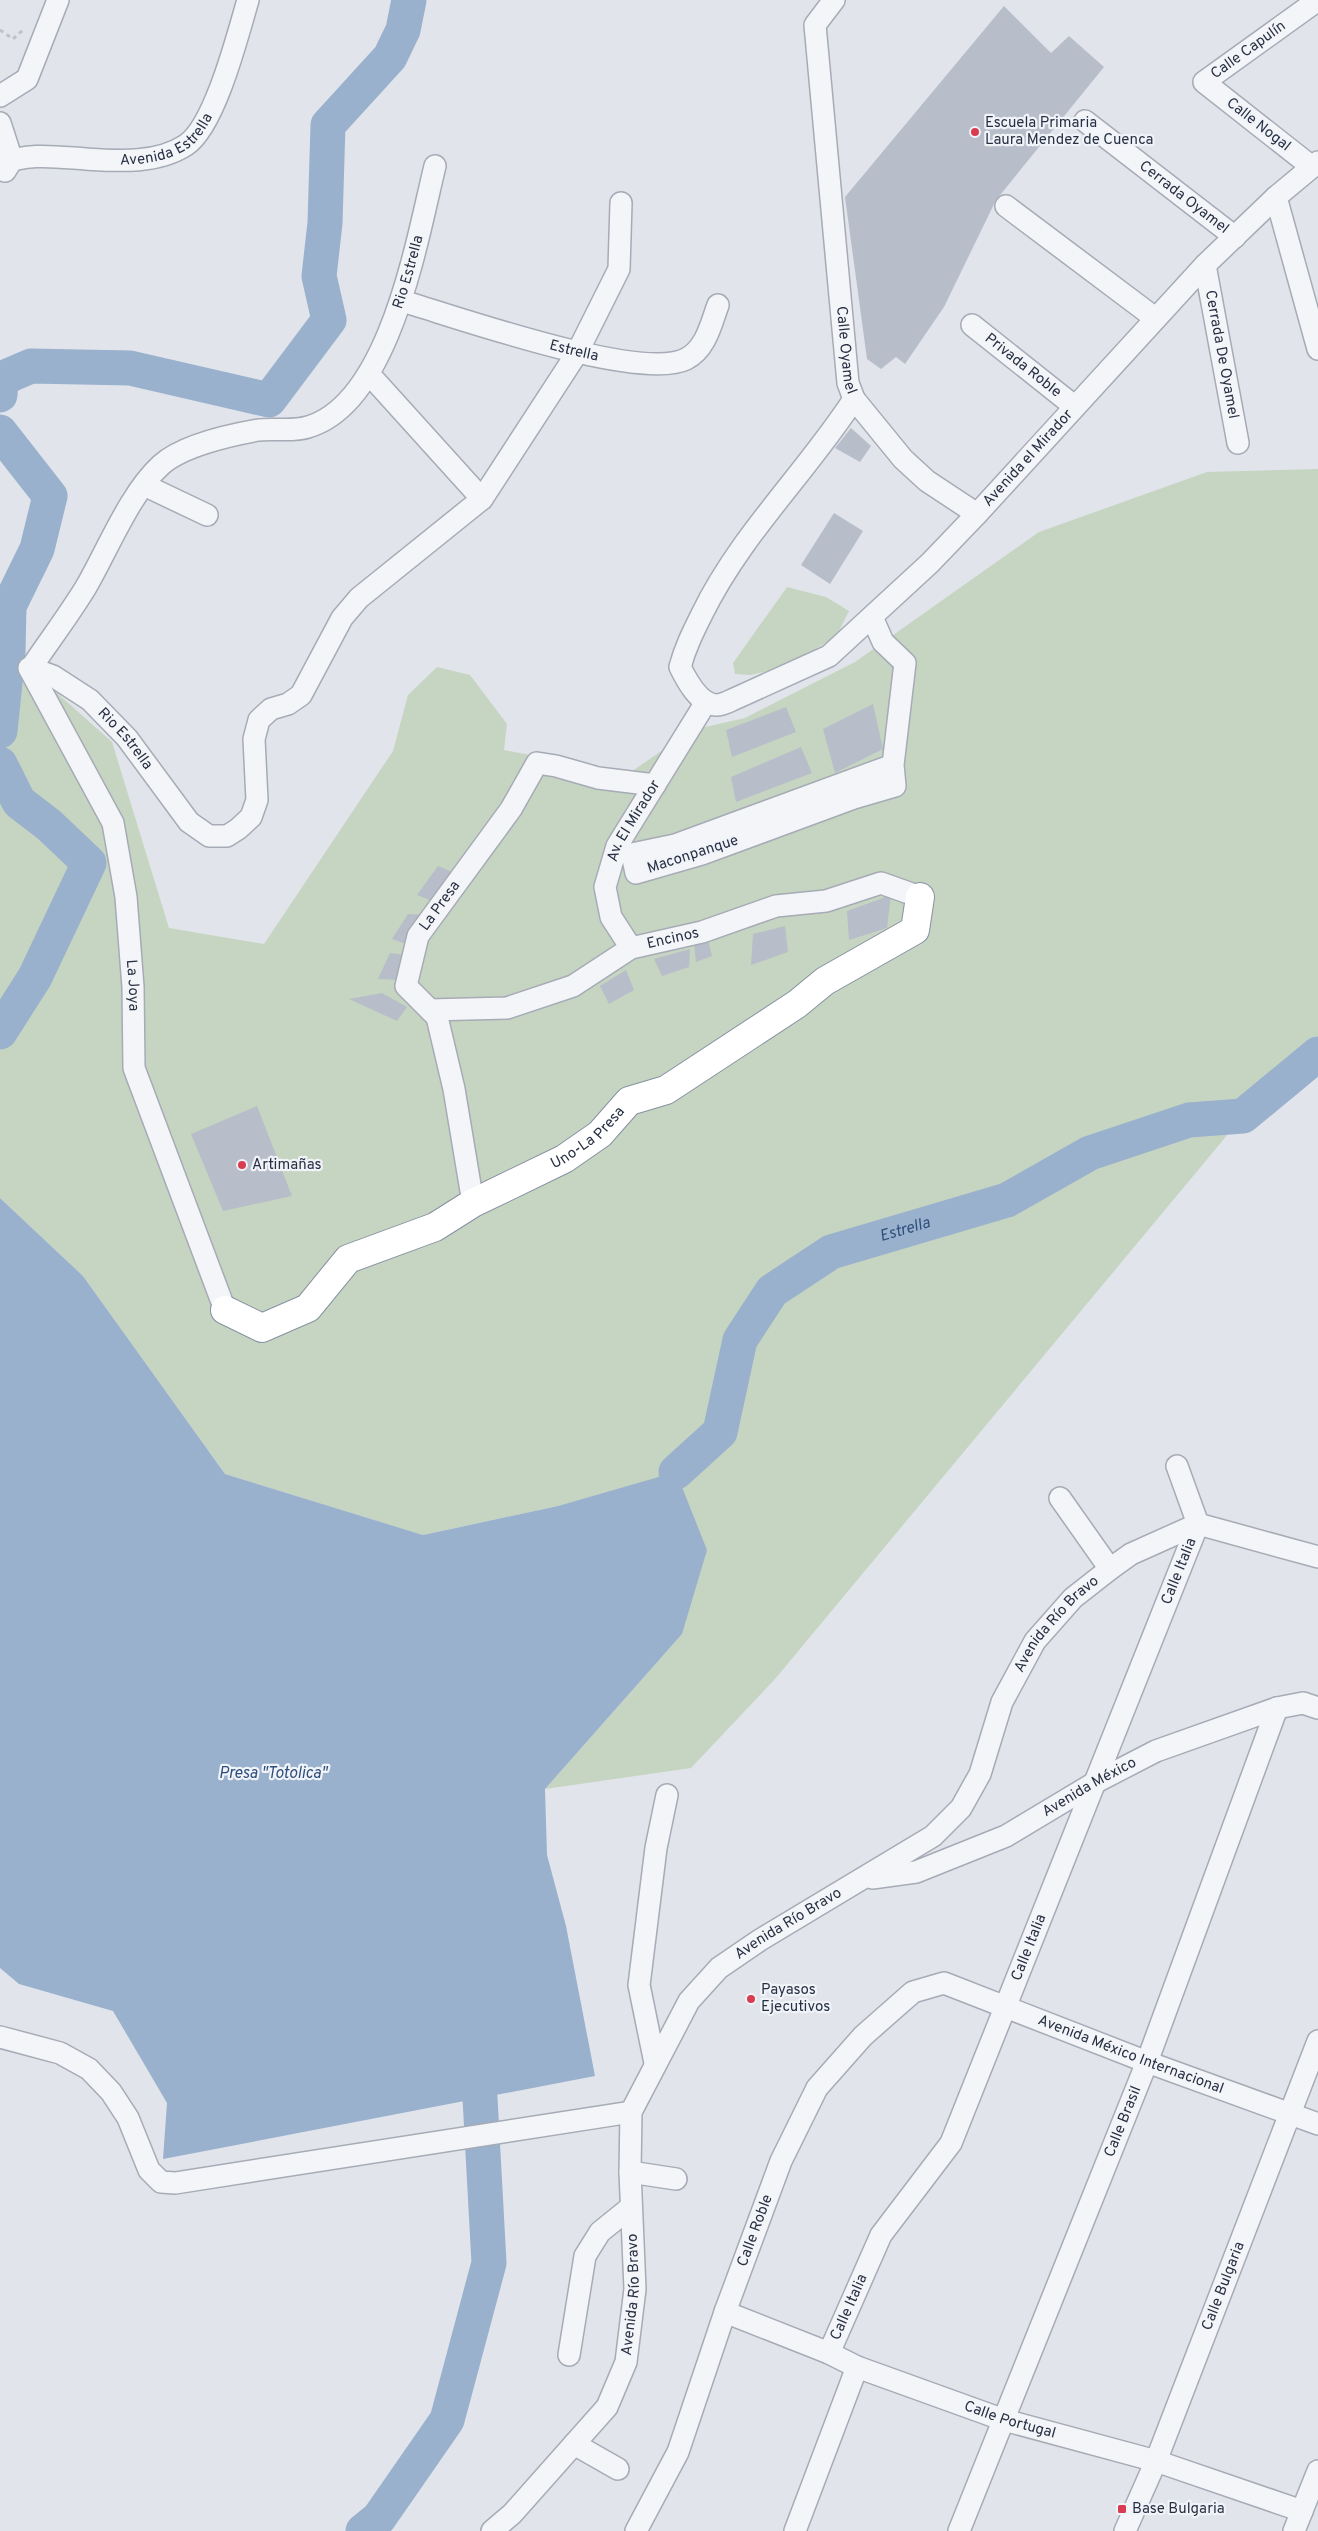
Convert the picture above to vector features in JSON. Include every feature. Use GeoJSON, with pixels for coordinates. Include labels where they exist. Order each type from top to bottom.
{"type":"FeatureCollection","features":[{"type":"Feature","properties":{"kind":"highway","name":"Uno-La Presa"},"geometry":{"type":"LineString","coordinates":[[225,1310],[262,1328],[300,1312],[308,1308],[348,1259],[435,1227],[473,1203],[564,1159],[600,1134],[629,1100],[666,1090],[797,1004],[825,981],[915,930],[920,897]]}},
{"type":"Feature","properties":{"kind":"street"},"geometry":{"type":"LineString","coordinates":[[0,96],[27,79],[58,0]]}},
{"type":"Feature","properties":{"kind":"street","name":"Avenida Estrella"},"geometry":{"type":"LineString","coordinates":[[6,162],[38,156],[124,162],[164,155],[187,145],[203,126],[214,105],[248,0]]}},
{"type":"Feature","properties":{"kind":"street","name":"Calle Oyamel"},"geometry":{"type":"LineString","coordinates":[[706,702],[689,685],[680,667],[684,651],[711,596],[750,535],[786,487],[832,433],[854,399],[848,383],[816,25],[834,0]]}},
{"type":"Feature","properties":{"kind":"street","name":"Calle Capulín"},"geometry":{"type":"LineString","coordinates":[[1204,82],[1318,0]]}},
{"type":"Feature","properties":{"kind":"street","name":"Calle Nogal"},"geometry":{"type":"LineString","coordinates":[[1204,82],[1315,165]]}},
{"type":"Feature","properties":{"kind":"street","name":"Cerrada Oyamel"},"geometry":{"type":"LineString","coordinates":[[1085,121],[1234,237]]}},
{"type":"Feature","properties":{"kind":"street"},"geometry":{"type":"LineString","coordinates":[[0,123],[6,162],[0,178]]}},
{"type":"Feature","properties":{"kind":"street","name":"Avenida el Mirador"},"geometry":{"type":"LineString","coordinates":[[706,702],[717,705],[732,700],[829,656],[872,617],[977,514],[1074,406],[1205,266],[1276,197],[1315,165]]}},
{"type":"Feature","properties":{"kind":"street","name":"Rio Estrella"},"geometry":{"type":"LineString","coordinates":[[435,166],[402,301],[369,374],[353,395],[332,416],[307,428],[259,430],[183,449],[161,465],[144,485],[84,589],[30,668],[53,676],[90,700],[127,738],[189,822],[209,836],[228,836],[251,817],[257,800],[254,739],[259,720],[271,709],[288,704],[301,695],[342,618],[359,598],[482,499],[577,353],[619,269],[621,203]]}},
{"type":"Feature","properties":{"kind":"street"},"geometry":{"type":"LineString","coordinates":[[1276,197],[1318,349]]}},
{"type":"Feature","properties":{"kind":"street"},"geometry":{"type":"LineString","coordinates":[[1006,206],[1156,318]]}},
{"type":"Feature","properties":{"kind":"street","name":"Cerrada De Oyamel"},"geometry":{"type":"LineString","coordinates":[[1205,266],[1238,443]]}},
{"type":"Feature","properties":{"kind":"street","name":"Estrella"},"geometry":{"type":"LineString","coordinates":[[402,301],[577,353],[664,365],[687,359],[704,343],[718,305]]}},
{"type":"Feature","properties":{"kind":"street","name":"Privada Roble"},"geometry":{"type":"LineString","coordinates":[[972,325],[1074,406]]}},
{"type":"Feature","properties":{"kind":"street"},"geometry":{"type":"LineString","coordinates":[[369,374],[482,499]]}},
{"type":"Feature","properties":{"kind":"street"},"geometry":{"type":"LineString","coordinates":[[854,399],[903,459],[927,481],[977,514]]}},
{"type":"Feature","properties":{"kind":"street"},"geometry":{"type":"LineString","coordinates":[[144,485],[207,515]]}},
{"type":"Feature","properties":{"kind":"street"},"geometry":{"type":"LineString","coordinates":[[872,617],[883,642],[905,663],[893,764]]}},
{"type":"Feature","properties":{"kind":"street","name":"La Joya"},"geometry":{"type":"LineString","coordinates":[[30,668],[113,823],[126,897],[133,987],[134,1068],[225,1310]]}},
{"type":"Feature","properties":{"kind":"street","name":"Av. El Mirador"},"geometry":{"type":"LineString","coordinates":[[632,948],[611,917],[605,886],[617,846],[706,702]]}},
{"type":"Feature","properties":{"kind":"street","name":"La Presa"},"geometry":{"type":"LineString","coordinates":[[473,1203],[454,1089],[436,1017],[406,986],[418,936],[511,809],[537,763],[556,766],[598,778],[654,785]]}},
{"type":"Feature","properties":{"kind":"street","name":"Maconpanque"},"geometry":{"type":"LineString","coordinates":[[893,764],[895,786],[854,798],[702,854],[636,873],[632,854],[675,845],[893,764]]}},
{"type":"Feature","properties":{"kind":"street","name":"Encinos"},"geometry":{"type":"LineString","coordinates":[[430,1010],[507,1008],[574,986],[632,948],[702,932],[776,906],[826,901],[881,883],[920,897]]}},
{"type":"Feature","properties":{"kind":"street"},"geometry":{"type":"LineString","coordinates":[[1177,1466],[1198,1524],[1318,1557]]}},
{"type":"Feature","properties":{"kind":"street"},"geometry":{"type":"LineString","coordinates":[[1060,1498],[1110,1569]]}},
{"type":"Feature","properties":{"kind":"street","name":"Avenida Río Bravo"},"geometry":{"type":"LineString","coordinates":[[492,2531],[512,2514],[607,2407],[626,2362],[634,2289],[630,2172],[631,2112],[689,2001],[720,1968],[760,1940],[933,1836],[961,1808],[980,1774],[1002,1702],[1035,1641],[1073,1598],[1110,1569],[1131,1554],[1198,1524]]}},
{"type":"Feature","properties":{"kind":"street","name":"Calle Italia"},"geometry":{"type":"LineString","coordinates":[[829,2353],[880,2235],[950,2143],[1198,1524]]}},
{"type":"Feature","properties":{"kind":"street","name":"Avenida México"},"geometry":{"type":"LineString","coordinates":[[863,1879],[916,1872],[1006,1836],[1096,1782],[1156,1751],[1277,1708],[1303,1703],[1318,1708]]}},
{"type":"Feature","properties":{"kind":"street","name":"Calle Brasil"},"geometry":{"type":"LineString","coordinates":[[959,2531],[1147,2062],[1277,1708]]}},
{"type":"Feature","properties":{"kind":"street"},"geometry":{"type":"LineString","coordinates":[[655,2063],[639,1985],[656,1848],[667,1795]]}},
{"type":"Feature","properties":{"kind":"street","name":"Avenida México Internacional"},"geometry":{"type":"LineString","coordinates":[[944,1983],[1147,2062],[1318,2124]]}},
{"type":"Feature","properties":{"kind":"street","name":"Calle Roble"},"geometry":{"type":"LineString","coordinates":[[636,2531],[678,2452],[724,2312],[781,2161],[816,2088],[863,2036],[913,1992],[944,1983]]}},
{"type":"Feature","properties":{"kind":"street"},"geometry":{"type":"LineString","coordinates":[[0,2037],[60,2053],[89,2069],[111,2092],[128,2118],[149,2170],[161,2182],[175,2183],[631,2112]]}},
{"type":"Feature","properties":{"kind":"street","name":"Calle Bulgaria"},"geometry":{"type":"LineString","coordinates":[[1125,2531],[1156,2461],[1318,2041]]}},
{"type":"Feature","properties":{"kind":"street"},"geometry":{"type":"LineString","coordinates":[[630,2172],[676,2179]]}},
{"type":"Feature","properties":{"kind":"street"},"geometry":{"type":"LineString","coordinates":[[569,2355],[585,2256],[600,2232],[631,2207]]}},
{"type":"Feature","properties":{"kind":"street","name":"Calle Portugal"},"geometry":{"type":"LineString","coordinates":[[724,2312],[829,2353],[857,2367],[1004,2420],[1156,2461],[1302,2511]]}},
{"type":"Feature","properties":{"kind":"street"},"geometry":{"type":"LineString","coordinates":[[795,2531],[857,2367]]}},
{"type":"Feature","properties":{"kind":"street"},"geometry":{"type":"LineString","coordinates":[[574,2444],[618,2469]]}},
{"type":"Feature","properties":{"kind":"street"},"geometry":{"type":"LineString","coordinates":[[1294,2531],[1318,2471]]}},
{"type":"Feature","properties":{"kind":"green space"},"geometry":{"type":"Polygon","coordinates":[[[1318,469],[1318,1054],[1243,1116],[775,1679],[691,1768],[545,1789],[682,1634],[676,1473],[558,1506],[423,1535],[225,1474],[83,1276],[0,1198],[0,676],[39,677],[112,742],[169,928],[264,944],[393,751],[408,695],[437,667],[470,675],[507,724],[504,750],[628,774],[692,730],[745,718],[855,662],[1039,532],[1207,472],[1318,469]]]}},
{"type":"Feature","properties":{"kind":"green space"},"geometry":{"type":"Polygon","coordinates":[[[787,587],[826,597],[849,611],[836,637],[782,668],[750,675],[735,674],[733,663],[787,587]]]}},
{"type":"Feature","properties":{"kind":"water","name":"Presa \"Totolica\""},"geometry":{"type":"Polygon","coordinates":[[[0,1198],[83,1276],[225,1474],[423,1535],[558,1506],[676,1472],[707,1550],[682,1634],[545,1789],[547,1855],[566,1926],[595,2076],[163,2159],[167,2103],[113,2011],[19,1984],[0,1968],[0,1198]]]}},
{"type":"Feature","properties":{"kind":"building","name":"Escuela Primaria Laura Mendez de Cuenca"},"geometry":{"type":"Polygon","coordinates":[[[1004,6],[1051,53],[1069,36],[1104,67],[996,200],[944,307],[905,364],[896,357],[881,369],[867,359],[845,197],[1004,6]]]}},
{"type":"Feature","properties":{"kind":"building"},"geometry":{"type":"Polygon","coordinates":[[[851,428],[871,446],[860,462],[835,448],[851,428]]]}},
{"type":"Feature","properties":{"kind":"building"},"geometry":{"type":"Polygon","coordinates":[[[834,513],[863,531],[830,584],[801,565],[834,513]]]}},
{"type":"Feature","properties":{"kind":"building"},"geometry":{"type":"Polygon","coordinates":[[[873,704],[883,749],[835,773],[823,729],[873,704]]]}},
{"type":"Feature","properties":{"kind":"building"},"geometry":{"type":"Polygon","coordinates":[[[786,707],[796,732],[732,757],[726,730],[786,707]]]}},
{"type":"Feature","properties":{"kind":"building"},"geometry":{"type":"Polygon","coordinates":[[[801,747],[812,773],[736,802],[731,777],[801,747]]]}},
{"type":"Feature","properties":{"kind":"building"},"geometry":{"type":"Polygon","coordinates":[[[438,866],[457,874],[442,905],[417,895],[438,866]]]}},
{"type":"Feature","properties":{"kind":"building"},"geometry":{"type":"Polygon","coordinates":[[[891,895],[887,928],[849,940],[847,911],[891,895]]]}},
{"type":"Feature","properties":{"kind":"building"},"geometry":{"type":"Polygon","coordinates":[[[408,914],[426,915],[409,945],[392,939],[408,914]]]}},
{"type":"Feature","properties":{"kind":"building"},"geometry":{"type":"Polygon","coordinates":[[[785,926],[788,952],[751,965],[753,934],[785,926]]]}},
{"type":"Feature","properties":{"kind":"building"},"geometry":{"type":"Polygon","coordinates":[[[708,940],[712,956],[696,962],[694,944],[708,940]]]}},
{"type":"Feature","properties":{"kind":"building"},"geometry":{"type":"Polygon","coordinates":[[[690,949],[689,967],[662,976],[654,959],[690,949]]]}},
{"type":"Feature","properties":{"kind":"building"},"geometry":{"type":"Polygon","coordinates":[[[390,953],[406,955],[399,980],[378,979],[390,953]]]}},
{"type":"Feature","properties":{"kind":"building"},"geometry":{"type":"Polygon","coordinates":[[[626,970],[634,990],[609,1004],[600,986],[626,970]]]}},
{"type":"Feature","properties":{"kind":"building"},"geometry":{"type":"Polygon","coordinates":[[[382,993],[407,1007],[397,1021],[349,999],[382,993]]]}},
{"type":"Feature","properties":{"kind":"building","name":"Artimañas"},"geometry":{"type":"Polygon","coordinates":[[[257,1106],[292,1196],[223,1211],[191,1134],[257,1106]]]}},
{"type":"Feature","properties":{"kind":"waterway"},"geometry":{"type":"LineString","coordinates":[[0,395],[1,379],[31,366],[130,368],[269,400],[329,320],[319,276],[325,223],[328,125],[390,57],[403,30],[409,0]]}},
{"type":"Feature","properties":{"kind":"waterway"},"geometry":{"type":"LineString","coordinates":[[0,432],[50,496],[37,549],[9,606],[8,653],[0,731]]}},
{"type":"Feature","properties":{"kind":"waterway"},"geometry":{"type":"LineString","coordinates":[[0,764],[19,802],[49,825],[89,863],[35,977],[0,1032]]}},
{"type":"Feature","properties":{"kind":"waterway","name":"Estrella"},"geometry":{"type":"LineString","coordinates":[[676,1472],[720,1432],[740,1340],[772,1291],[831,1252],[1007,1200],[1090,1153],[1189,1120],[1243,1116],[1318,1054]]}},
{"type":"Feature","properties":{"kind":"waterway"},"geometry":{"type":"LineString","coordinates":[[363,2531],[379,2518],[447,2420],[489,2263],[480,2098]]}},
{"type":"Feature","properties":{"kind":"place","name":"Escuela Primaria Laura Mendez de Cuenca"},"geometry":{"type":"Point","coordinates":[975,132]}},
{"type":"Feature","properties":{"kind":"place","name":"Artimañas"},"geometry":{"type":"Point","coordinates":[242,1165]}},
{"type":"Feature","properties":{"kind":"place","name":"Payasos Ejecutivos"},"geometry":{"type":"Point","coordinates":[751,1999]}},
{"type":"Feature","properties":{"kind":"place","name":"Base Bulgaria"},"geometry":{"type":"Point","coordinates":[1122,2509]}}]}
